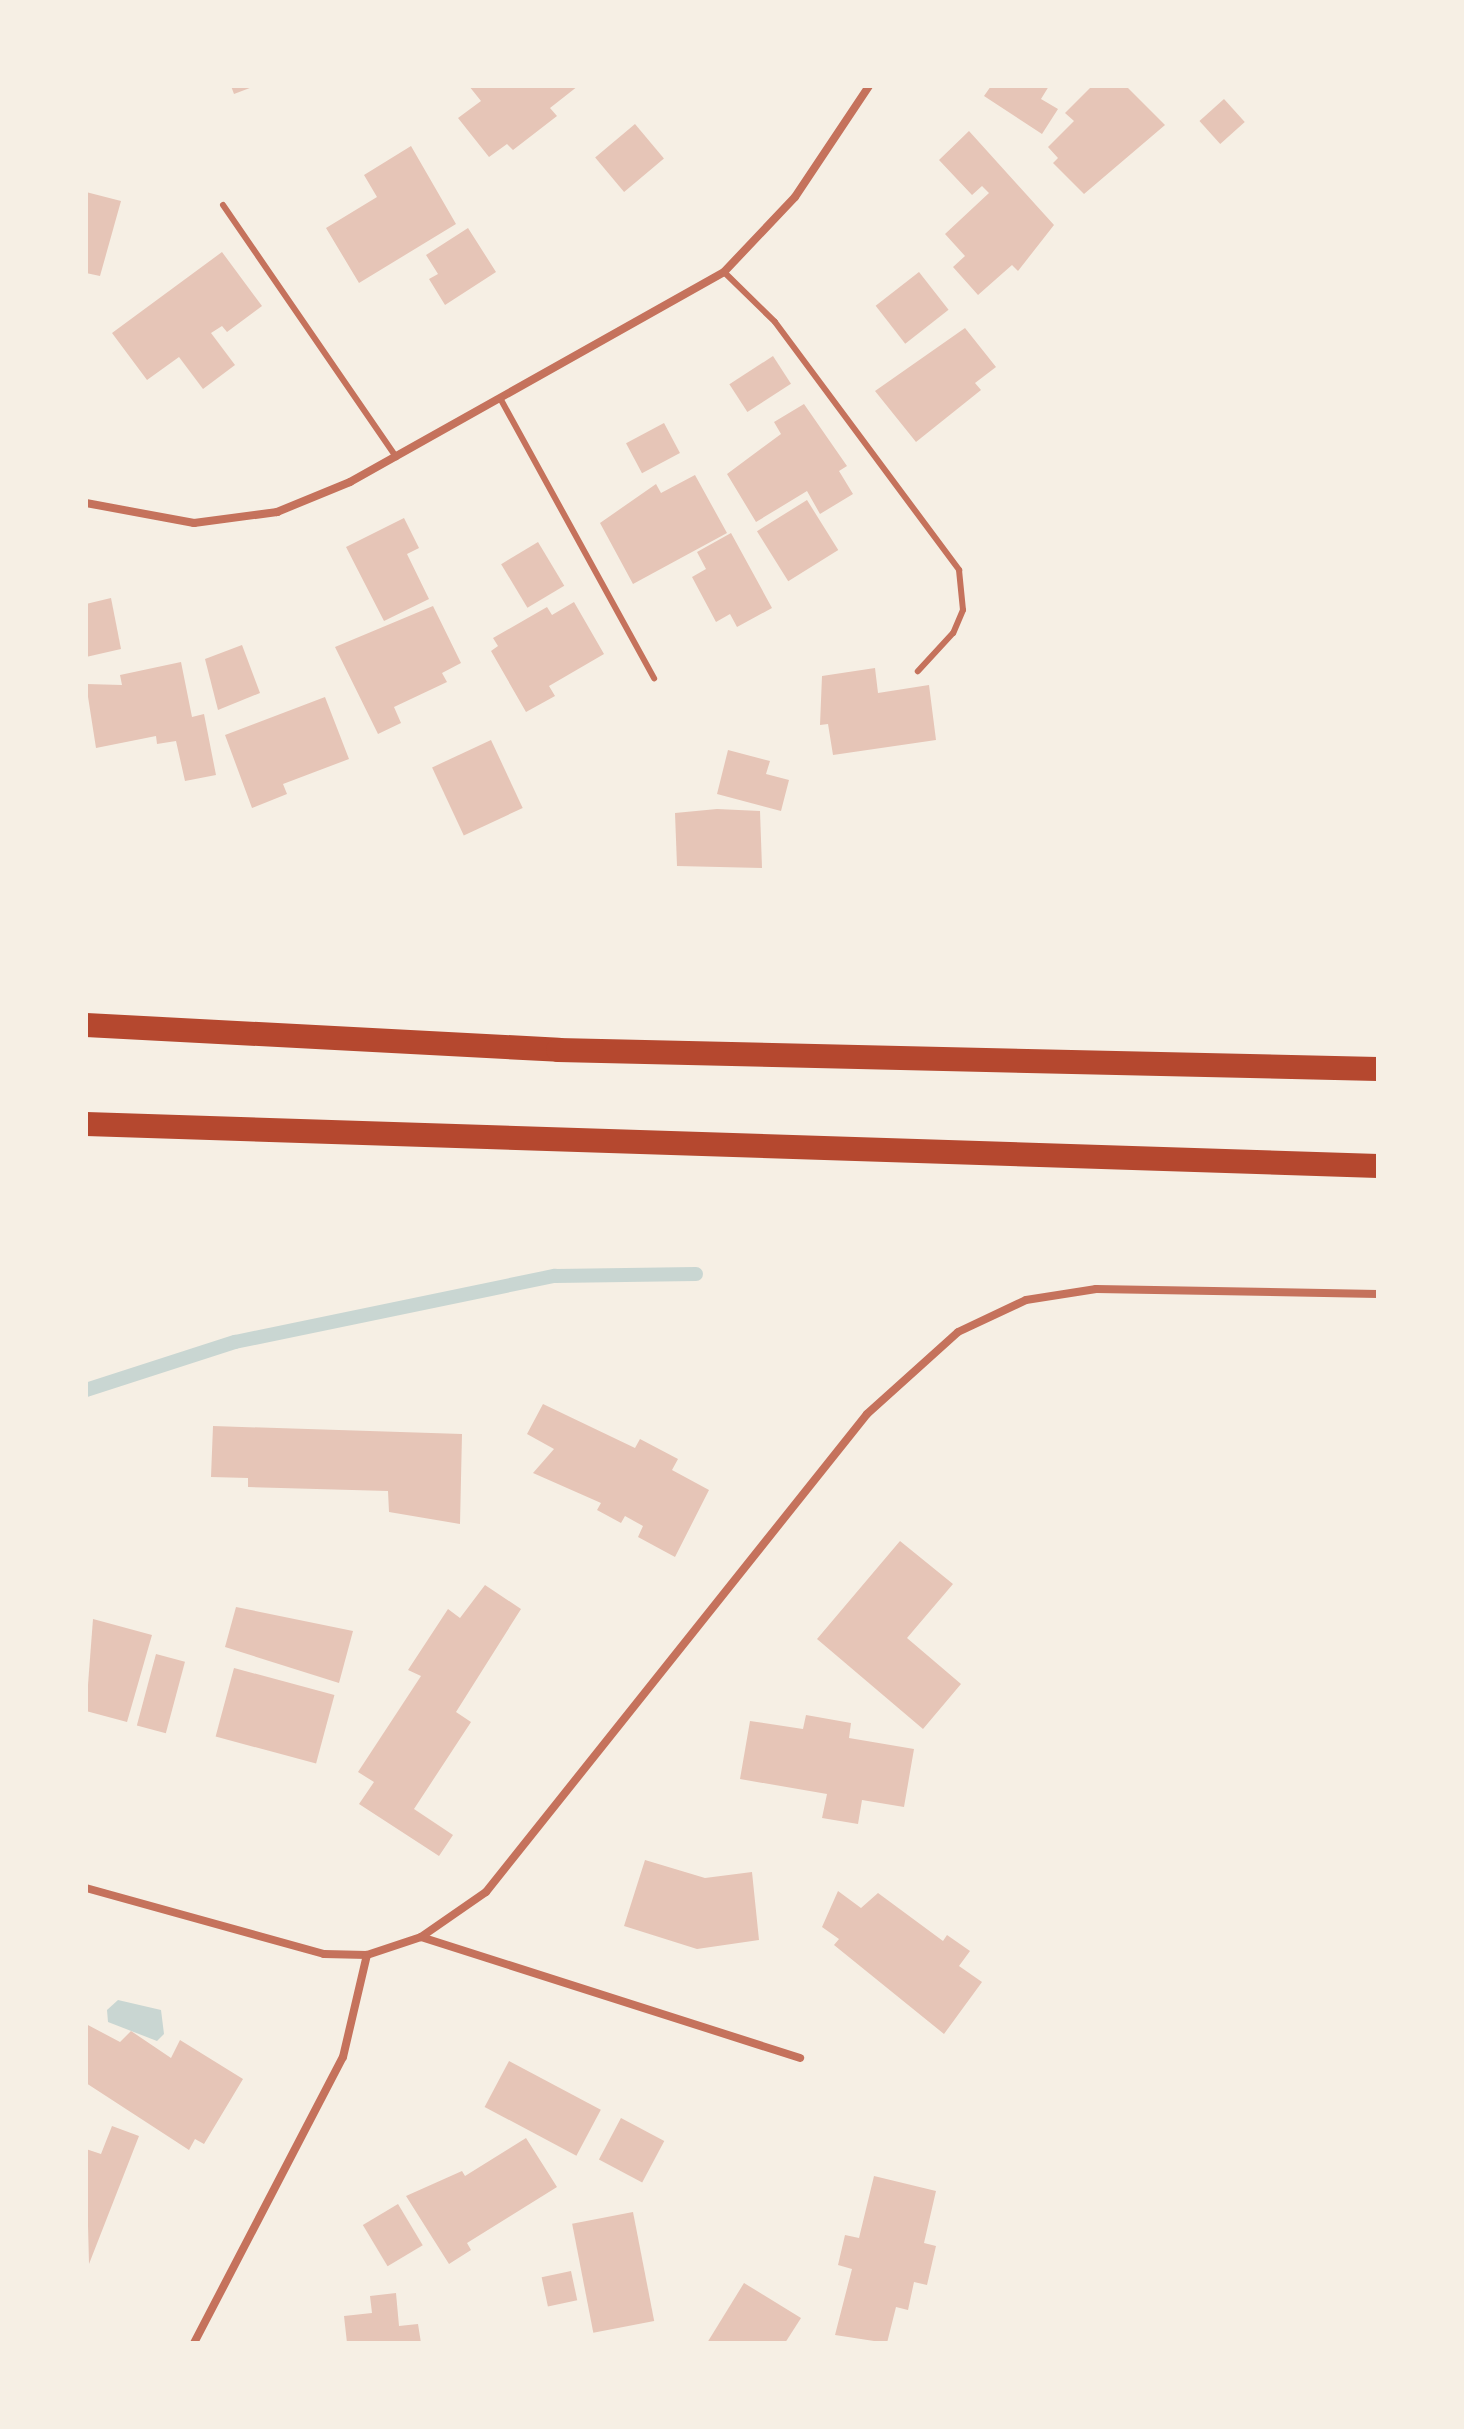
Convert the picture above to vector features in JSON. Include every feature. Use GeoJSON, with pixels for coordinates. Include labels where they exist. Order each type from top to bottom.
{"type":"FeatureCollection","features":[{"type":"Feature","properties":{"kind":"highway"},"geometry":{"type":"LineString","coordinates":[[86,1025],[558,1050],[1378,1069]]}},
{"type":"Feature","properties":{"kind":"highway"},"geometry":{"type":"LineString","coordinates":[[86,1124],[1378,1166]]}},
{"type":"Feature","properties":{"kind":"street"},"geometry":{"type":"LineString","coordinates":[[86,503],[194,523],[277,512],[396,457],[724,272],[795,197],[869,86]]}},
{"type":"Feature","properties":{"kind":"street"},"geometry":{"type":"LineString","coordinates":[[86,1888],[274,1945],[367,1955],[421,1937],[486,1892],[867,1414],[958,1332],[1026,1300],[1096,1289],[1378,1294]]}},
{"type":"Feature","properties":{"kind":"street"},"geometry":{"type":"LineString","coordinates":[[421,1937],[800,2058]]}},
{"type":"Feature","properties":{"kind":"street"},"geometry":{"type":"LineString","coordinates":[[194,2343],[343,2057],[367,1955]]}},
{"type":"Feature","properties":{"kind":"lane"},"geometry":{"type":"LineString","coordinates":[[223,205],[396,457]]}},
{"type":"Feature","properties":{"kind":"lane"},"geometry":{"type":"LineString","coordinates":[[724,272],[775,322],[959,570],[963,610],[953,633],[918,671]]}},
{"type":"Feature","properties":{"kind":"lane"},"geometry":{"type":"LineString","coordinates":[[500,398],[654,678]]}},
{"type":"Feature","properties":{"kind":"shaded area"},"geometry":{"type":"Polygon","coordinates":[[[118,2000],[161,2010],[164,2034],[157,2041],[108,2022],[107,2010],[118,2000]]]}},
{"type":"Feature","properties":{"kind":"building"},"geometry":{"type":"Polygon","coordinates":[[[231,86],[255,86],[234,94],[231,86]]]}},
{"type":"Feature","properties":{"kind":"building"},"geometry":{"type":"Polygon","coordinates":[[[469,86],[578,86],[550,108],[557,116],[513,150],[507,144],[489,157],[458,118],[481,101],[469,86]]]}},
{"type":"Feature","properties":{"kind":"building"},"geometry":{"type":"Polygon","coordinates":[[[991,86],[1049,86],[1041,99],[1058,109],[1042,134],[984,96],[991,86]]]}},
{"type":"Feature","properties":{"kind":"building"},"geometry":{"type":"Polygon","coordinates":[[[1092,86],[1126,86],[1165,125],[1084,194],[1053,163],[1058,158],[1048,147],[1074,121],[1065,113],[1092,86]]]}},
{"type":"Feature","properties":{"kind":"building"},"geometry":{"type":"Polygon","coordinates":[[[1224,99],[1245,122],[1220,144],[1199,121],[1224,99]]]}},
{"type":"Feature","properties":{"kind":"building"},"geometry":{"type":"Polygon","coordinates":[[[635,124],[664,158],[624,192],[595,157],[635,124]]]}},
{"type":"Feature","properties":{"kind":"building"},"geometry":{"type":"Polygon","coordinates":[[[969,131],[1054,225],[1018,271],[1012,265],[978,295],[953,267],[965,256],[945,234],[989,193],[982,186],[972,195],[939,160],[969,131]]]}},
{"type":"Feature","properties":{"kind":"building"},"geometry":{"type":"Polygon","coordinates":[[[411,146],[456,224],[359,283],[326,228],[377,197],[364,175],[411,146]]]}},
{"type":"Feature","properties":{"kind":"building"},"geometry":{"type":"Polygon","coordinates":[[[86,192],[121,201],[100,276],[86,273],[86,192]]]}},
{"type":"Feature","properties":{"kind":"building"},"geometry":{"type":"Polygon","coordinates":[[[468,228],[496,272],[445,305],[429,279],[438,274],[426,255],[468,228]]]}},
{"type":"Feature","properties":{"kind":"building"},"geometry":{"type":"Polygon","coordinates":[[[222,252],[262,306],[227,332],[222,326],[211,333],[235,365],[203,389],[179,357],[147,380],[112,333],[222,252]]]}},
{"type":"Feature","properties":{"kind":"building"},"geometry":{"type":"Polygon","coordinates":[[[919,272],[949,310],[905,344],[876,306],[919,272]]]}},
{"type":"Feature","properties":{"kind":"building"},"geometry":{"type":"Polygon","coordinates":[[[965,328],[996,367],[975,383],[981,390],[916,442],[875,391],[965,328]]]}},
{"type":"Feature","properties":{"kind":"building"},"geometry":{"type":"Polygon","coordinates":[[[773,356],[791,384],[747,412],[729,384],[773,356]]]}},
{"type":"Feature","properties":{"kind":"building"},"geometry":{"type":"Polygon","coordinates":[[[804,404],[847,466],[839,471],[853,494],[820,514],[807,491],[756,522],[727,474],[781,434],[774,422],[804,404]]]}},
{"type":"Feature","properties":{"kind":"building"},"geometry":{"type":"Polygon","coordinates":[[[664,423],[680,453],[642,473],[626,443],[664,423]]]}},
{"type":"Feature","properties":{"kind":"building"},"geometry":{"type":"Polygon","coordinates":[[[695,475],[727,533],[633,584],[600,523],[656,484],[661,493],[695,475]]]}},
{"type":"Feature","properties":{"kind":"building"},"geometry":{"type":"Polygon","coordinates":[[[807,500],[838,550],[788,581],[757,531],[807,500]]]}},
{"type":"Feature","properties":{"kind":"building"},"geometry":{"type":"Polygon","coordinates":[[[404,518],[419,548],[407,554],[429,599],[384,621],[346,547],[404,518]]]}},
{"type":"Feature","properties":{"kind":"building"},"geometry":{"type":"Polygon","coordinates":[[[731,533],[772,608],[737,627],[730,614],[716,622],[692,577],[706,569],[697,552],[731,533]]]}},
{"type":"Feature","properties":{"kind":"building"},"geometry":{"type":"Polygon","coordinates":[[[538,542],[564,586],[527,608],[501,564],[538,542]]]}},
{"type":"Feature","properties":{"kind":"building"},"geometry":{"type":"Polygon","coordinates":[[[111,598],[121,649],[86,657],[86,604],[111,598]]]}},
{"type":"Feature","properties":{"kind":"building"},"geometry":{"type":"Polygon","coordinates":[[[574,602],[604,654],[549,686],[555,696],[526,712],[491,651],[498,646],[493,638],[547,607],[552,615],[574,602]]]}},
{"type":"Feature","properties":{"kind":"building"},"geometry":{"type":"Polygon","coordinates":[[[433,606],[461,663],[442,673],[447,682],[394,707],[401,723],[378,734],[335,647],[433,606]]]}},
{"type":"Feature","properties":{"kind":"building"},"geometry":{"type":"Polygon","coordinates":[[[242,645],[260,693],[218,710],[205,659],[242,645]]]}},
{"type":"Feature","properties":{"kind":"building"},"geometry":{"type":"Polygon","coordinates":[[[181,662],[192,717],[204,714],[216,775],[185,781],[176,741],[157,744],[156,736],[96,748],[86,684],[122,685],[120,675],[181,662]]]}},
{"type":"Feature","properties":{"kind":"building"},"geometry":{"type":"Polygon","coordinates":[[[875,668],[878,693],[929,685],[936,740],[833,755],[828,724],[820,725],[822,676],[875,668]]]}},
{"type":"Feature","properties":{"kind":"building"},"geometry":{"type":"Polygon","coordinates":[[[325,697],[349,759],[283,784],[287,794],[252,808],[225,735],[325,697]]]}},
{"type":"Feature","properties":{"kind":"building"},"geometry":{"type":"Polygon","coordinates":[[[491,740],[523,808],[464,835],[432,767],[491,740]]]}},
{"type":"Feature","properties":{"kind":"building"},"geometry":{"type":"Polygon","coordinates":[[[728,750],[770,761],[766,774],[789,780],[781,811],[717,794],[728,750]]]}},
{"type":"Feature","properties":{"kind":"building"},"geometry":{"type":"Polygon","coordinates":[[[717,809],[760,811],[762,868],[677,866],[675,813],[717,809]]]}},
{"type":"Feature","properties":{"kind":"building"},"geometry":{"type":"Polygon","coordinates":[[[543,1404],[635,1448],[640,1439],[678,1459],[672,1470],[709,1490],[675,1557],[638,1537],[643,1526],[625,1516],[621,1523],[597,1510],[601,1503],[533,1473],[554,1449],[527,1434],[543,1404]]]}},
{"type":"Feature","properties":{"kind":"building"},"geometry":{"type":"Polygon","coordinates":[[[213,1426],[462,1434],[460,1524],[389,1512],[388,1491],[248,1487],[248,1478],[211,1477],[213,1426]]]}},
{"type":"Feature","properties":{"kind":"building"},"geometry":{"type":"Polygon","coordinates":[[[900,1541],[953,1584],[907,1638],[961,1684],[923,1729],[817,1639],[900,1541]]]}},
{"type":"Feature","properties":{"kind":"building"},"geometry":{"type":"Polygon","coordinates":[[[485,1585],[521,1609],[456,1712],[471,1722],[414,1809],[453,1835],[439,1856],[359,1804],[374,1782],[358,1772],[421,1676],[408,1670],[448,1609],[460,1618],[485,1585]]]}},
{"type":"Feature","properties":{"kind":"building"},"geometry":{"type":"Polygon","coordinates":[[[236,1607],[353,1631],[339,1683],[225,1647],[236,1607]]]}},
{"type":"Feature","properties":{"kind":"building"},"geometry":{"type":"Polygon","coordinates":[[[93,1619],[152,1635],[127,1722],[86,1711],[93,1619]]]}},
{"type":"Feature","properties":{"kind":"building"},"geometry":{"type":"Polygon","coordinates":[[[156,1654],[185,1662],[166,1733],[137,1725],[156,1654]]]}},
{"type":"Feature","properties":{"kind":"building"},"geometry":{"type":"Polygon","coordinates":[[[234,1668],[334,1695],[316,1763],[216,1737],[234,1668]]]}},
{"type":"Feature","properties":{"kind":"building"},"geometry":{"type":"Polygon","coordinates":[[[806,1715],[851,1723],[849,1738],[914,1749],[904,1807],[862,1800],[858,1824],[822,1818],[827,1794],[740,1779],[750,1721],[803,1729],[806,1715]]]}},
{"type":"Feature","properties":{"kind":"building"},"geometry":{"type":"Polygon","coordinates":[[[645,1860],[705,1878],[752,1872],[759,1940],[697,1949],[624,1926],[645,1860]]]}},
{"type":"Feature","properties":{"kind":"building"},"geometry":{"type":"Polygon","coordinates":[[[838,1891],[861,1908],[878,1893],[943,1941],[947,1935],[970,1951],[959,1966],[982,1982],[944,2034],[834,1945],[839,1939],[822,1927],[838,1891]]]}},
{"type":"Feature","properties":{"kind":"building"},"geometry":{"type":"Polygon","coordinates":[[[86,2024],[120,2042],[131,2031],[171,2058],[180,2040],[243,2079],[204,2144],[195,2139],[189,2150],[86,2083],[86,2024]]]}},
{"type":"Feature","properties":{"kind":"building"},"geometry":{"type":"Polygon","coordinates":[[[509,2061],[601,2110],[576,2156],[485,2107],[509,2061]]]}},
{"type":"Feature","properties":{"kind":"building"},"geometry":{"type":"Polygon","coordinates":[[[621,2118],[664,2141],[642,2183],[599,2159],[621,2118]]]}},
{"type":"Feature","properties":{"kind":"building"},"geometry":{"type":"Polygon","coordinates":[[[112,2126],[139,2136],[89,2264],[86,2149],[101,2154],[112,2126]]]}},
{"type":"Feature","properties":{"kind":"building"},"geometry":{"type":"Polygon","coordinates":[[[526,2138],[557,2187],[467,2243],[471,2250],[449,2264],[406,2196],[462,2171],[465,2176],[526,2138]]]}},
{"type":"Feature","properties":{"kind":"building"},"geometry":{"type":"Polygon","coordinates":[[[874,2176],[936,2191],[924,2243],[936,2246],[927,2285],[914,2282],[908,2310],[896,2307],[887,2343],[835,2335],[852,2269],[838,2265],[845,2235],[859,2238],[874,2176]]]}},
{"type":"Feature","properties":{"kind":"building"},"geometry":{"type":"Polygon","coordinates":[[[398,2204],[423,2245],[388,2266],[363,2225],[398,2204]]]}},
{"type":"Feature","properties":{"kind":"building"},"geometry":{"type":"Polygon","coordinates":[[[633,2212],[654,2321],[593,2333],[572,2224],[633,2212]]]}},
{"type":"Feature","properties":{"kind":"building"},"geometry":{"type":"Polygon","coordinates":[[[571,2271],[577,2300],[548,2307],[542,2277],[571,2271]]]}},
{"type":"Feature","properties":{"kind":"building"},"geometry":{"type":"Polygon","coordinates":[[[744,2283],[801,2318],[785,2343],[707,2343],[744,2283]]]}},
{"type":"Feature","properties":{"kind":"building"},"geometry":{"type":"Polygon","coordinates":[[[396,2293],[399,2326],[418,2324],[421,2343],[347,2343],[344,2316],[372,2313],[370,2296],[396,2293]]]}},
{"type":"Feature","properties":{"kind":"waterway"},"geometry":{"type":"LineString","coordinates":[[86,1390],[235,1342],[555,1276],[696,1274]]}}]}
